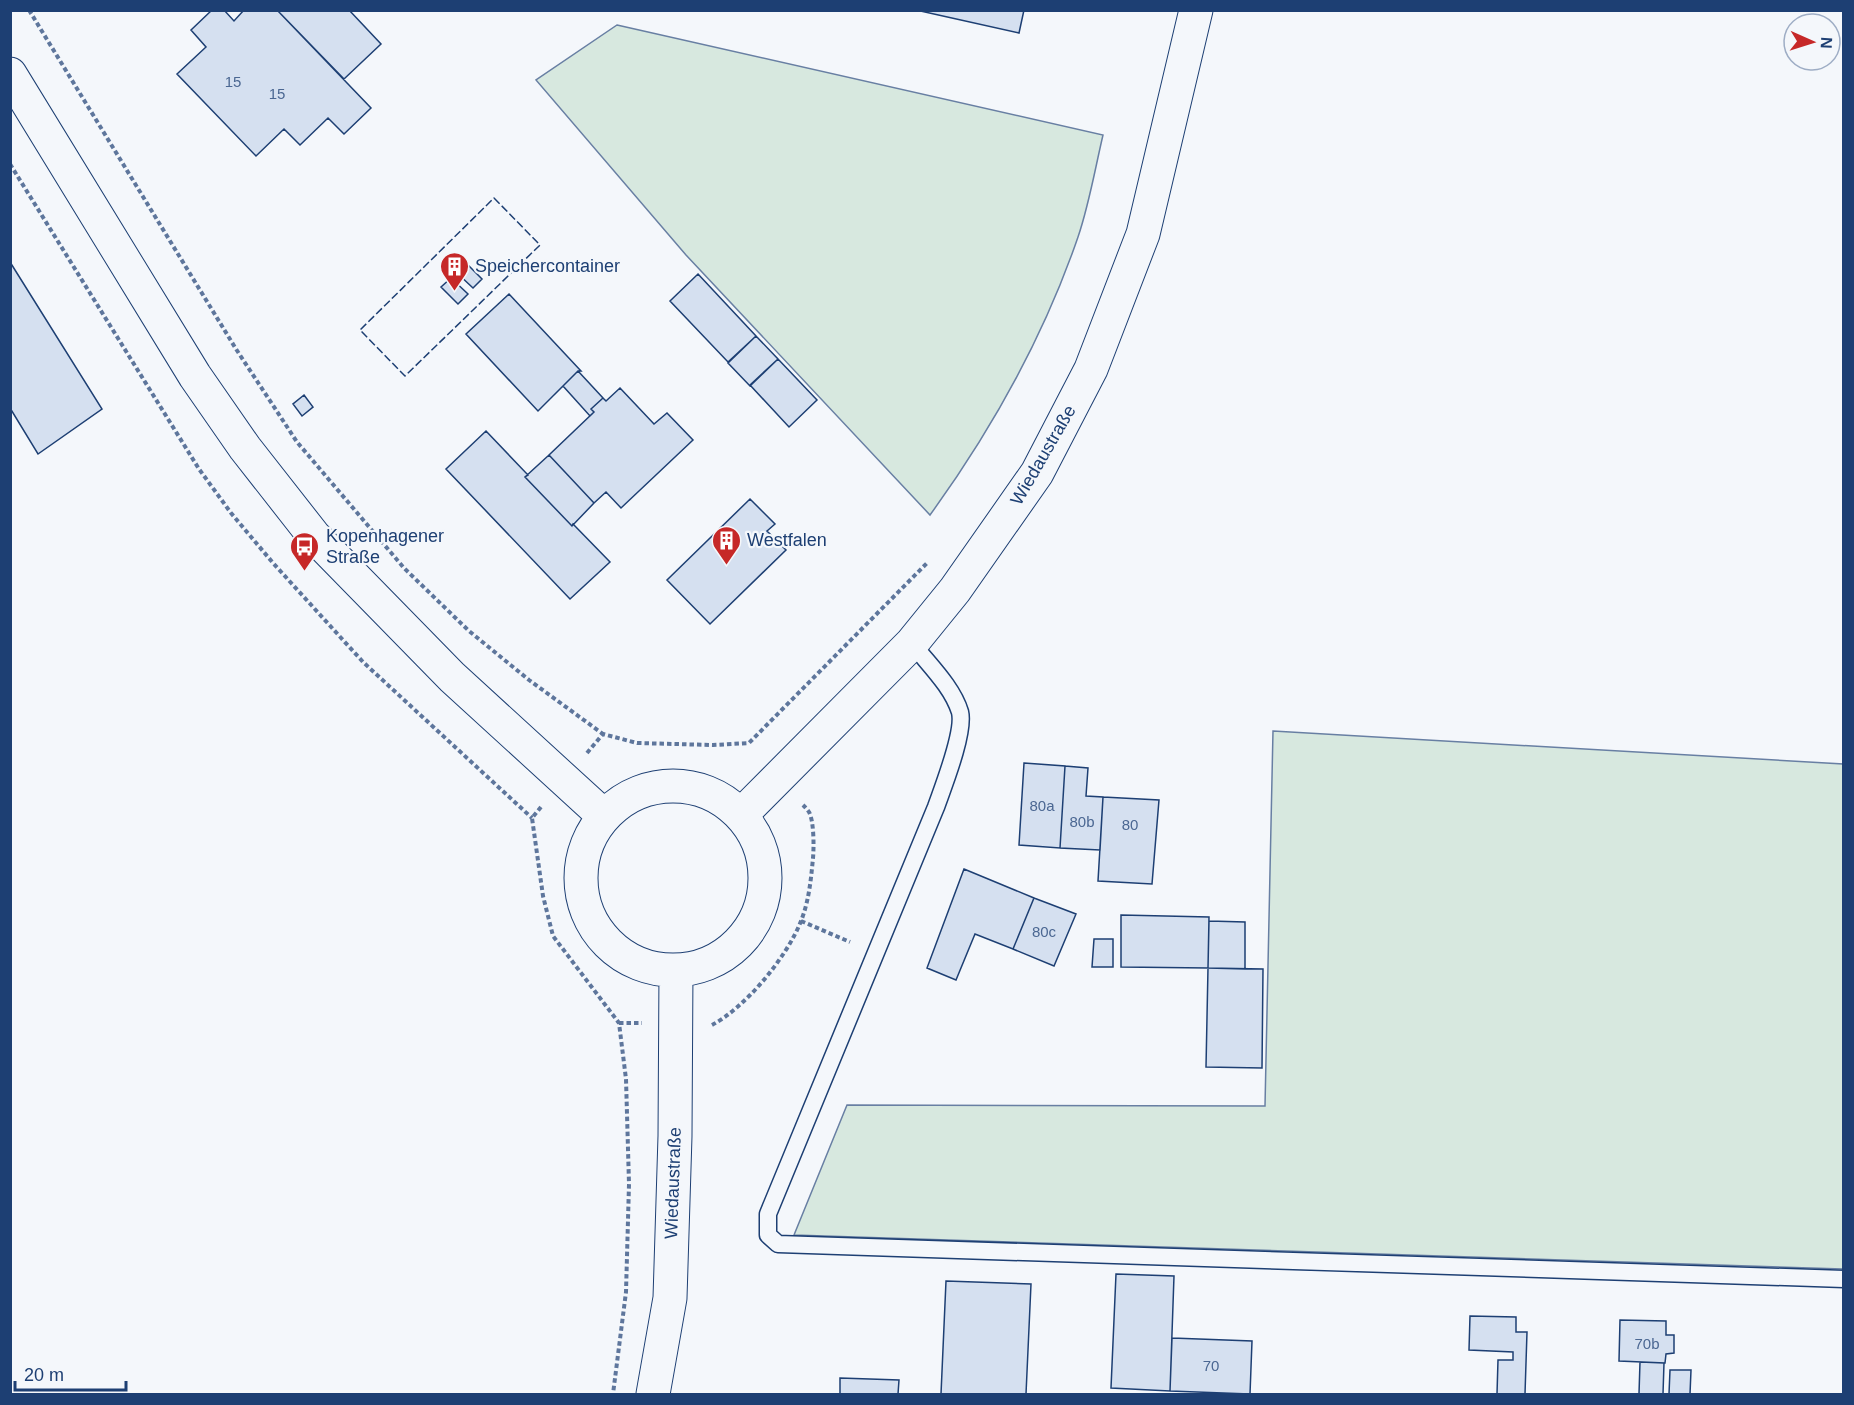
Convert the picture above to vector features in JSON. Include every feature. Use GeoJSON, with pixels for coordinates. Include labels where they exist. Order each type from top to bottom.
{"type":"FeatureCollection","features":[{"type":"Feature","properties":{"kind":"main road","name":"Wiedaustraße"},"geometry":{"type":"LineString","coordinates":[[741,815],[912,643],[956,590],[1037,473],[1091,369],[1143,234],[1196,10]]}},
{"type":"Feature","properties":{"kind":"main road"},"geometry":{"type":"LineString","coordinates":[[10,74],[195,376],[245,448],[314,536],[452,677],[604,816]]}},
{"type":"Feature","properties":{"kind":"main road"},"geometry":{"type":"LineString","coordinates":[[684,786],[713,795],[741,815],[753,833],[763,859],[764,887],[757,915],[742,939],[719,958],[691,968],[676,970],[662,969],[633,961],[608,943],[591,919],[582,892],[582,863],[590,837],[604,816],[629,797],[656,787],[684,786]]}},
{"type":"Feature","properties":{"kind":"main road","name":"Wiedaustraße"},"geometry":{"type":"LineString","coordinates":[[653,1395],[670,1298],[675,1136],[676,970]]}},
{"type":"Feature","properties":{"kind":"lane"},"geometry":{"type":"LineString","coordinates":[[912,643],[951,692],[961,714],[958,738],[936,807],[768,1214],[768,1235],[778,1244],[1844,1280]]}},
{"type":"Feature","properties":{"kind":"path"},"geometry":{"type":"LineString","coordinates":[[29,10],[236,349],[297,442],[404,568],[469,631],[529,680],[603,734]]}},
{"type":"Feature","properties":{"kind":"path"},"geometry":{"type":"LineString","coordinates":[[613,1395],[626,1292],[630,1184],[626,1079],[619,1023],[712,1025],[748,996],[776,966],[801,921],[811,885],[814,846],[809,812],[749,743],[932,556]]}},
{"type":"Feature","properties":{"kind":"path"},"geometry":{"type":"LineString","coordinates":[[801,921],[876,953]]}},
{"type":"Feature","properties":{"kind":"shaded area"},"geometry":{"type":"Polygon","coordinates":[[[617,25],[1103,135],[1082,225],[1049,311],[995,416],[930,515],[686,255],[536,80],[617,25]]]}},
{"type":"Feature","properties":{"kind":"shaded area"},"geometry":{"type":"Polygon","coordinates":[[[1273,731],[1843,764],[1843,1269],[794,1235],[847,1105],[1265,1106],[1273,731]]]}},
{"type":"Feature","properties":{"kind":"building"},"geometry":{"type":"Polygon","coordinates":[[[212,10],[224,10],[234,21],[244,10],[277,10],[371,108],[344,134],[328,118],[300,145],[284,129],[256,156],[177,74],[206,47],[191,30],[212,10]]]}},
{"type":"Feature","properties":{"kind":"building"},"geometry":{"type":"Polygon","coordinates":[[[277,10],[349,10],[381,44],[344,79],[277,10]]]}},
{"type":"Feature","properties":{"kind":"building"},"geometry":{"type":"Polygon","coordinates":[[[916,10],[1024,10],[1019,33],[916,10]]]}},
{"type":"Feature","properties":{"kind":"building"},"geometry":{"type":"Polygon","coordinates":[[[10,262],[102,409],[38,454],[10,408],[10,262]]]}},
{"type":"Feature","properties":{"kind":"building"},"geometry":{"type":"Polygon","coordinates":[[[466,263],[482,279],[473,288],[456,272],[466,263]]]}},
{"type":"Feature","properties":{"kind":"building"},"geometry":{"type":"Polygon","coordinates":[[[698,274],[756,336],[728,362],[670,301],[698,274]]]}},
{"type":"Feature","properties":{"kind":"building","name":"Speichercontainer"},"geometry":{"type":"Polygon","coordinates":[[[451,278],[468,294],[458,304],[441,287],[451,278]]]}},
{"type":"Feature","properties":{"kind":"building"},"geometry":{"type":"Polygon","coordinates":[[[509,294],[581,371],[578,371],[538,411],[466,334],[509,294]]]}},
{"type":"Feature","properties":{"kind":"building"},"geometry":{"type":"Polygon","coordinates":[[[756,336],[778,359],[750,386],[728,363],[756,336]]]}},
{"type":"Feature","properties":{"kind":"building"},"geometry":{"type":"Polygon","coordinates":[[[778,359],[817,400],[789,427],[750,385],[778,359]]]}},
{"type":"Feature","properties":{"kind":"building"},"geometry":{"type":"Polygon","coordinates":[[[578,371],[603,398],[591,409],[594,412],[590,416],[563,386],[578,371]]]}},
{"type":"Feature","properties":{"kind":"building"},"geometry":{"type":"Polygon","coordinates":[[[620,388],[654,424],[667,413],[693,440],[621,508],[606,492],[594,503],[549,455],[594,412],[591,409],[603,398],[606,401],[620,388]]]}},
{"type":"Feature","properties":{"kind":"building"},"geometry":{"type":"Polygon","coordinates":[[[304,395],[313,407],[302,416],[293,404],[304,395]]]}},
{"type":"Feature","properties":{"kind":"building"},"geometry":{"type":"Polygon","coordinates":[[[486,431],[528,475],[525,477],[610,562],[570,599],[446,469],[486,431]]]}},
{"type":"Feature","properties":{"kind":"building"},"geometry":{"type":"Polygon","coordinates":[[[549,455],[594,503],[572,526],[525,477],[549,455]]]}},
{"type":"Feature","properties":{"kind":"building","name":"Westfalen"},"geometry":{"type":"Polygon","coordinates":[[[750,499],[775,524],[767,531],[786,550],[710,624],[667,580],[750,499]]]}},
{"type":"Feature","properties":{"kind":"building"},"geometry":{"type":"Polygon","coordinates":[[[1024,763],[1065,766],[1060,848],[1019,845],[1024,763]]]}},
{"type":"Feature","properties":{"kind":"building"},"geometry":{"type":"Polygon","coordinates":[[[1065,766],[1088,768],[1086,796],[1103,797],[1100,850],[1060,848],[1065,766]]]}},
{"type":"Feature","properties":{"kind":"building"},"geometry":{"type":"Polygon","coordinates":[[[1103,797],[1159,800],[1152,884],[1098,881],[1103,797]]]}},
{"type":"Feature","properties":{"kind":"building"},"geometry":{"type":"Polygon","coordinates":[[[964,869],[1034,898],[1013,949],[975,934],[956,980],[927,968],[964,869]]]}},
{"type":"Feature","properties":{"kind":"building"},"geometry":{"type":"Polygon","coordinates":[[[1034,898],[1076,914],[1054,966],[1013,949],[1034,898]]]}},
{"type":"Feature","properties":{"kind":"building"},"geometry":{"type":"Polygon","coordinates":[[[1121,915],[1209,917],[1208,968],[1121,967],[1121,915]]]}},
{"type":"Feature","properties":{"kind":"building"},"geometry":{"type":"Polygon","coordinates":[[[1209,921],[1245,922],[1245,969],[1208,968],[1209,921]]]}},
{"type":"Feature","properties":{"kind":"building"},"geometry":{"type":"Polygon","coordinates":[[[1094,939],[1113,939],[1113,967],[1092,967],[1094,939]]]}},
{"type":"Feature","properties":{"kind":"building"},"geometry":{"type":"Polygon","coordinates":[[[1208,968],[1263,969],[1262,1068],[1206,1067],[1208,968]]]}},
{"type":"Feature","properties":{"kind":"building"},"geometry":{"type":"Polygon","coordinates":[[[1116,1274],[1174,1276],[1170,1391],[1111,1388],[1116,1274]]]}},
{"type":"Feature","properties":{"kind":"building"},"geometry":{"type":"Polygon","coordinates":[[[946,1281],[1031,1284],[1026,1394],[941,1394],[946,1281]]]}},
{"type":"Feature","properties":{"kind":"building"},"geometry":{"type":"Polygon","coordinates":[[[1470,1316],[1516,1317],[1516,1332],[1527,1332],[1525,1394],[1497,1394],[1498,1360],[1513,1360],[1513,1352],[1469,1350],[1470,1316]]]}},
{"type":"Feature","properties":{"kind":"building"},"geometry":{"type":"Polygon","coordinates":[[[1620,1320],[1666,1321],[1666,1335],[1674,1335],[1674,1353],[1666,1354],[1665,1363],[1619,1361],[1620,1320]]]}},
{"type":"Feature","properties":{"kind":"building"},"geometry":{"type":"Polygon","coordinates":[[[1172,1338],[1252,1341],[1250,1394],[1170,1391],[1172,1338]]]}},
{"type":"Feature","properties":{"kind":"building"},"geometry":{"type":"Polygon","coordinates":[[[1640,1362],[1664,1363],[1663,1394],[1639,1394],[1640,1362]]]}},
{"type":"Feature","properties":{"kind":"building"},"geometry":{"type":"Polygon","coordinates":[[[1670,1370],[1691,1370],[1690,1394],[1669,1394],[1670,1370]]]}},
{"type":"Feature","properties":{"kind":"building"},"geometry":{"type":"Polygon","coordinates":[[[840,1378],[899,1380],[898,1394],[840,1394],[840,1378]]]}},
{"type":"Feature","properties":{"kind":"fence"},"geometry":{"type":"LineString","coordinates":[[494,198],[540,245],[405,376],[360,330],[494,198]]}},
{"type":"Feature","properties":{"kind":"place","name":"Speichercontainer"},"geometry":{"type":"Point","coordinates":[454,292]}},
{"type":"Feature","properties":{"kind":"place","name":"Westfalen"},"geometry":{"type":"Point","coordinates":[726,566]}},
{"type":"Feature","properties":{"kind":"place","name":"Kopenhagener Straße"},"geometry":{"type":"Point","coordinates":[305,572]}}]}
